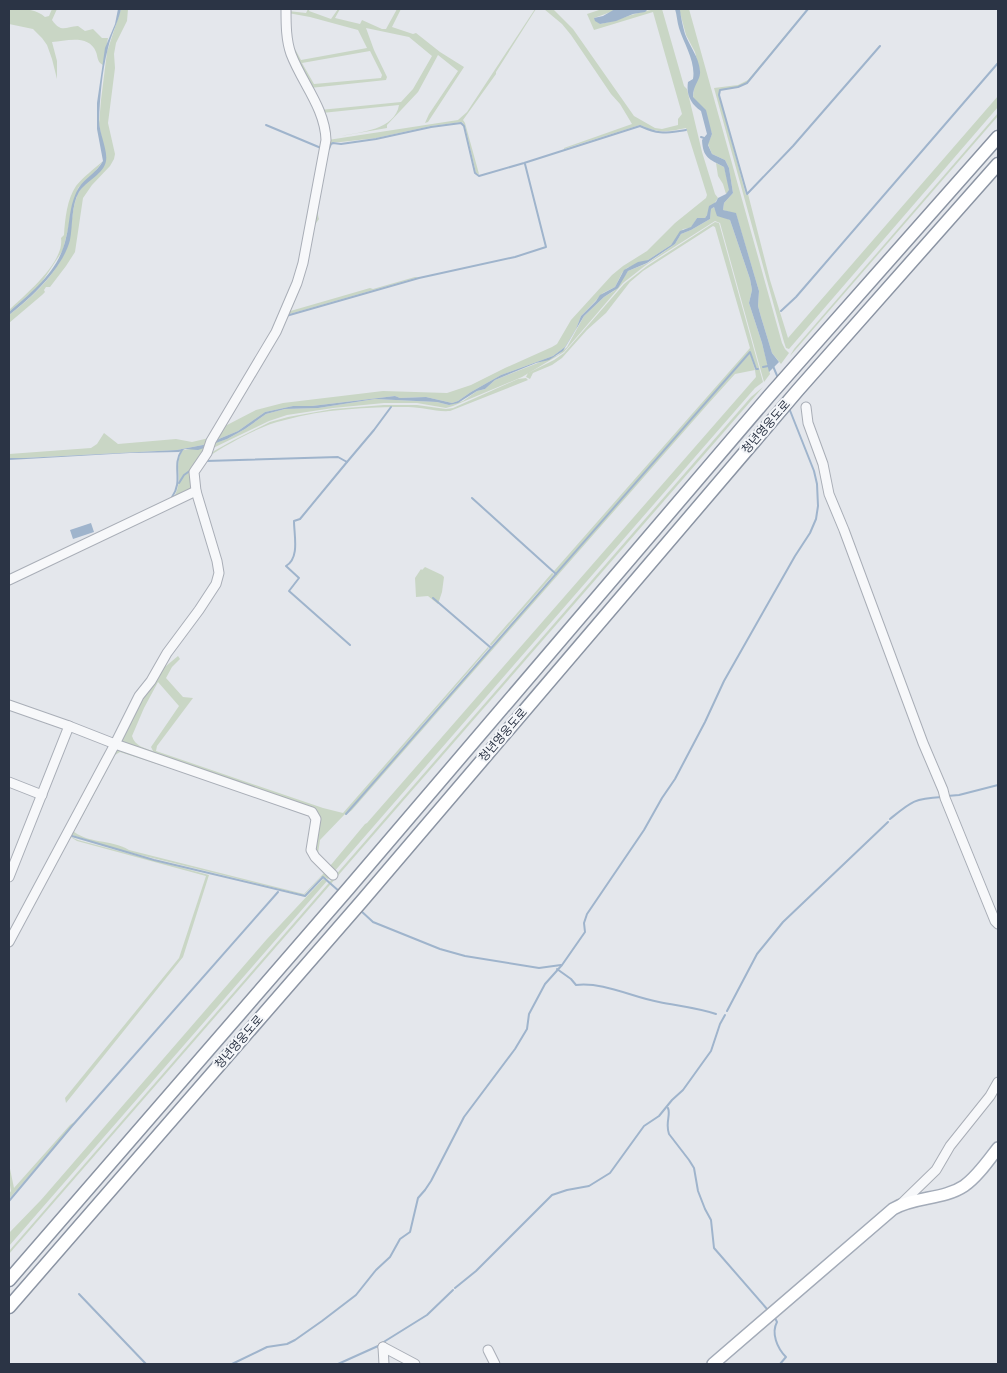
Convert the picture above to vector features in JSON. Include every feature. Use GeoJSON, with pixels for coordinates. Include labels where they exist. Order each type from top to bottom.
{"type":"FeatureCollection","features":[{"type":"Feature","properties":{"kind":"highway","name":"청년영웅도로"},"geometry":{"type":"LineString","coordinates":[[9,1280],[338,901],[769,396],[998,138]]}},
{"type":"Feature","properties":{"kind":"highway","name":"청년영웅도로"},"geometry":{"type":"LineString","coordinates":[[9,1307],[362,901],[798,390],[998,164]]}},
{"type":"Feature","properties":{"kind":"main road"},"geometry":{"type":"LineString","coordinates":[[712,1364],[893,1208],[901,1204],[958,1189],[971,1180],[998,1148]]}},
{"type":"Feature","properties":{"kind":"street"},"geometry":{"type":"LineString","coordinates":[[9,942],[115,744],[138,696],[151,681],[167,653],[216,584],[219,573],[217,561],[196,491],[194,472],[207,453],[210,444],[276,332],[296,283],[303,263],[326,140],[326,132],[320,112],[291,55],[287,38],[286,9]]}},
{"type":"Feature","properties":{"kind":"street"},"geometry":{"type":"LineString","coordinates":[[806,407],[808,423],[823,464],[829,494],[923,743],[995,921],[998,924]]}},
{"type":"Feature","properties":{"kind":"street"},"geometry":{"type":"LineString","coordinates":[[9,580],[196,491]]}},
{"type":"Feature","properties":{"kind":"street"},"geometry":{"type":"LineString","coordinates":[[9,705],[312,812],[316,819],[311,850],[315,857],[334,875]]}},
{"type":"Feature","properties":{"kind":"street"},"geometry":{"type":"LineString","coordinates":[[9,877],[69,726]]}},
{"type":"Feature","properties":{"kind":"street"},"geometry":{"type":"LineString","coordinates":[[9,782],[42,795]]}},
{"type":"Feature","properties":{"kind":"street"},"geometry":{"type":"LineString","coordinates":[[901,1204],[936,1170],[950,1146],[990,1096],[998,1082]]}},
{"type":"Feature","properties":{"kind":"street"},"geometry":{"type":"LineString","coordinates":[[384,1364],[383,1347],[415,1364]]}},
{"type":"Feature","properties":{"kind":"street"},"geometry":{"type":"LineString","coordinates":[[488,1350],[495,1364]]}},
{"type":"Feature","properties":{"kind":"green space"},"geometry":{"type":"Polygon","coordinates":[[[9,9],[33,11],[45,17],[49,16],[52,9],[57,9],[52,20],[58,27],[78,26],[85,31],[93,29],[102,38],[108,38],[103,65],[99,61],[93,46],[88,43],[77,40],[52,42],[57,61],[57,79],[47,45],[33,29],[9,24],[9,9]]]}},
{"type":"Feature","properties":{"kind":"green space"},"geometry":{"type":"Polygon","coordinates":[[[121,9],[128,9],[127,21],[116,43],[108,123],[115,154],[114,159],[83,198],[75,252],[50,287],[46,287],[42,295],[9,323],[9,315],[41,287],[60,261],[68,245],[73,210],[79,191],[106,160],[99,124],[101,100],[107,52],[121,9]]]}},
{"type":"Feature","properties":{"kind":"green space"},"geometry":{"type":"Polygon","coordinates":[[[310,9],[309,11],[331,19],[340,9],[335,18],[360,24],[362,20],[386,29],[397,9],[401,9],[392,27],[413,34],[416,33],[440,52],[464,67],[428,122],[425,123],[429,114],[458,71],[438,55],[418,92],[387,125],[387,128],[341,136],[367,131],[384,125],[391,120],[399,105],[322,113],[320,110],[401,102],[413,89],[432,56],[409,37],[366,28],[387,77],[386,80],[310,88],[289,38],[301,60],[367,48],[358,30],[288,13],[288,11],[306,13],[310,9]],[[370,51],[302,63],[314,84],[381,78],[382,75],[370,51]]]}},
{"type":"Feature","properties":{"kind":"green space"},"geometry":{"type":"Polygon","coordinates":[[[535,9],[496,74],[463,120],[465,123],[479,174],[476,173],[465,126],[462,122],[431,126],[376,138],[333,142],[330,144],[319,194],[319,219],[314,226],[304,277],[287,312],[370,288],[373,289],[419,277],[286,315],[226,423],[227,425],[256,410],[283,403],[383,391],[447,393],[471,385],[552,347],[557,344],[571,320],[612,275],[647,251],[675,223],[706,198],[707,195],[686,128],[663,131],[653,130],[640,125],[564,149],[632,124],[571,35],[562,24],[544,9],[553,9],[573,29],[634,116],[655,128],[662,129],[678,125],[678,119],[682,114],[653,12],[594,30],[587,14],[602,9],[619,9],[594,18],[600,24],[654,9],[662,9],[684,86],[687,89],[702,152],[715,194],[718,198],[705,218],[697,218],[691,228],[683,229],[671,245],[648,260],[627,268],[622,273],[615,287],[603,293],[581,316],[576,329],[565,347],[553,356],[501,375],[458,401],[452,403],[426,397],[400,398],[395,396],[312,406],[293,406],[265,412],[238,431],[214,441],[298,284],[328,140],[458,120],[467,112],[535,9]]]}},
{"type":"Feature","properties":{"kind":"green space"},"geometry":{"type":"Polygon","coordinates":[[[679,9],[689,9],[782,343],[789,353],[781,364],[772,353],[761,317],[758,306],[759,291],[736,214],[723,210],[724,203],[733,193],[729,168],[725,160],[712,154],[708,144],[712,134],[703,108],[693,98],[694,86],[700,73],[695,52],[686,35],[679,9]]]}},
{"type":"Feature","properties":{"kind":"green space"},"geometry":{"type":"Polygon","coordinates":[[[807,9],[747,83],[738,87],[719,90],[746,195],[748,194],[770,280],[788,338],[998,96],[998,107],[789,349],[786,348],[784,342],[714,88],[738,85],[748,80],[807,9]]]}},
{"type":"Feature","properties":{"kind":"green space"},"geometry":{"type":"Polygon","coordinates":[[[998,113],[998,116],[790,356],[794,349],[998,113]]]}},
{"type":"Feature","properties":{"kind":"green space"},"geometry":{"type":"Polygon","coordinates":[[[103,161],[94,173],[78,188],[63,250],[40,285],[9,312],[51,267],[61,247],[61,238],[64,235],[70,197],[82,179],[103,161]]]}},
{"type":"Feature","properties":{"kind":"green space"},"geometry":{"type":"Polygon","coordinates":[[[716,163],[724,167],[730,190],[726,194],[718,176],[716,163]]]}},
{"type":"Feature","properties":{"kind":"green space"},"geometry":{"type":"Polygon","coordinates":[[[714,207],[718,214],[730,220],[750,279],[752,290],[749,303],[770,374],[764,382],[720,223],[715,221],[646,265],[623,283],[564,352],[522,377],[446,408],[417,403],[384,403],[287,415],[269,421],[211,449],[212,444],[227,439],[245,429],[266,414],[285,409],[318,408],[375,399],[437,402],[449,405],[463,401],[477,391],[485,389],[495,380],[558,355],[567,347],[584,316],[604,297],[614,291],[628,271],[648,263],[675,244],[681,234],[710,219],[711,209],[714,207]]]}},
{"type":"Feature","properties":{"kind":"green space"},"geometry":{"type":"Polygon","coordinates":[[[715,222],[719,223],[763,382],[755,388],[333,873],[314,852],[318,818],[121,743],[122,733],[161,668],[178,656],[180,659],[172,667],[166,678],[183,697],[193,698],[157,746],[156,751],[323,808],[343,813],[488,647],[345,814],[320,840],[318,853],[330,866],[756,377],[755,370],[759,369],[756,368],[750,351],[556,573],[554,571],[750,348],[715,227],[713,226],[643,271],[630,282],[606,313],[587,330],[562,358],[552,365],[533,373],[530,379],[526,377],[528,373],[564,353],[624,284],[647,266],[715,222]],[[158,682],[132,736],[135,742],[153,751],[151,747],[179,706],[158,682]]]}},
{"type":"Feature","properties":{"kind":"green space"},"geometry":{"type":"Polygon","coordinates":[[[750,353],[755,370],[735,374],[346,815],[750,353]]]}},
{"type":"Feature","properties":{"kind":"green space"},"geometry":{"type":"Polygon","coordinates":[[[526,378],[528,380],[450,411],[408,407],[361,408],[315,413],[279,421],[242,437],[206,459],[214,451],[232,441],[270,422],[288,417],[333,409],[384,405],[453,408],[518,379],[526,378]]]}},
{"type":"Feature","properties":{"kind":"green space"},"geometry":{"type":"Polygon","coordinates":[[[763,387],[9,1254],[9,1251],[751,397],[763,387]]]}},
{"type":"Feature","properties":{"kind":"green space"},"geometry":{"type":"Polygon","coordinates":[[[104,433],[118,444],[176,439],[192,442],[209,438],[208,444],[177,450],[9,458],[9,454],[91,448],[97,444],[104,433]]]}},
{"type":"Feature","properties":{"kind":"green space"},"geometry":{"type":"Polygon","coordinates":[[[207,447],[203,454],[194,491],[174,497],[178,484],[178,461],[183,450],[207,447]]]}},
{"type":"Feature","properties":{"kind":"green space"},"geometry":{"type":"Polygon","coordinates":[[[425,567],[444,577],[438,604],[428,596],[416,597],[415,578],[421,569],[425,567]]]}},
{"type":"Feature","properties":{"kind":"green space"},"geometry":{"type":"Polygon","coordinates":[[[552,573],[554,574],[491,646],[490,644],[552,573]]]}},
{"type":"Feature","properties":{"kind":"green space"},"geometry":{"type":"Polygon","coordinates":[[[121,748],[309,812],[314,822],[311,853],[310,844],[313,822],[307,813],[120,752],[115,755],[76,828],[72,830],[108,760],[115,751],[121,748]]]}},
{"type":"Feature","properties":{"kind":"green space"},"geometry":{"type":"Polygon","coordinates":[[[72,830],[92,840],[115,844],[129,850],[304,894],[324,873],[311,854],[332,875],[328,879],[321,877],[304,895],[120,850],[72,835],[71,837],[78,840],[209,875],[183,957],[66,1103],[65,1098],[179,958],[206,876],[77,841],[69,836],[72,830]]]}},
{"type":"Feature","properties":{"kind":"green space"},"geometry":{"type":"Polygon","coordinates":[[[323,879],[327,881],[9,1246],[9,1233],[41,1200],[267,939],[323,879]]]}},
{"type":"Feature","properties":{"kind":"green space"},"geometry":{"type":"Polygon","coordinates":[[[76,1121],[9,1199],[11,1191],[9,1164],[14,1188],[70,1125],[76,1121]]]}},
{"type":"Feature","properties":{"kind":"water"},"geometry":{"type":"Polygon","coordinates":[[[118,9],[121,9],[108,48],[101,93],[99,120],[106,152],[105,166],[82,188],[76,197],[70,240],[61,261],[45,282],[9,315],[9,312],[44,280],[58,261],[63,250],[72,204],[78,188],[97,170],[103,161],[97,129],[97,103],[105,48],[115,24],[118,9]]]}},
{"type":"Feature","properties":{"kind":"water"},"geometry":{"type":"Polygon","coordinates":[[[615,9],[648,9],[645,12],[633,14],[616,21],[600,24],[595,21],[594,18],[603,16],[615,9]]]}},
{"type":"Feature","properties":{"kind":"water"},"geometry":{"type":"Polygon","coordinates":[[[675,9],[680,10],[685,34],[699,66],[700,74],[693,97],[706,110],[712,134],[708,145],[712,154],[725,160],[729,168],[733,193],[724,203],[723,210],[736,213],[759,291],[758,306],[761,317],[772,353],[779,362],[769,372],[749,303],[752,290],[750,279],[730,220],[717,216],[714,207],[711,209],[710,219],[681,234],[675,244],[647,263],[628,271],[618,288],[604,297],[584,316],[563,351],[549,360],[536,363],[495,380],[485,389],[477,391],[458,403],[449,405],[437,402],[375,399],[318,408],[285,409],[266,414],[245,429],[213,444],[214,441],[238,431],[265,412],[293,406],[312,406],[395,396],[400,398],[426,397],[452,403],[458,401],[501,375],[553,356],[565,347],[576,329],[581,316],[600,295],[615,287],[624,270],[638,262],[648,260],[671,245],[680,231],[691,227],[697,218],[705,218],[709,206],[729,190],[724,167],[711,160],[704,151],[702,140],[707,134],[701,111],[694,105],[689,95],[688,82],[693,79],[693,66],[679,28],[675,9]]]}},
{"type":"Feature","properties":{"kind":"water"},"geometry":{"type":"Polygon","coordinates":[[[208,444],[207,447],[198,450],[185,449],[179,452],[9,460],[9,458],[177,450],[208,444]]]}},
{"type":"Feature","properties":{"kind":"water"},"geometry":{"type":"Polygon","coordinates":[[[91,523],[94,532],[73,539],[70,530],[91,523]]]}},
{"type":"Feature","properties":{"kind":"waterway"},"geometry":{"type":"LineString","coordinates":[[808,9],[747,83],[738,87],[720,90],[719,95],[747,194],[793,146],[880,46]]}},
{"type":"Feature","properties":{"kind":"waterway"},"geometry":{"type":"LineString","coordinates":[[781,311],[796,297],[998,63]]}},
{"type":"Feature","properties":{"kind":"waterway"},"geometry":{"type":"LineString","coordinates":[[327,150],[333,143],[341,144],[376,139],[431,127],[461,123],[464,126],[475,173],[479,176],[640,126],[662,132],[686,130]]}},
{"type":"Feature","properties":{"kind":"waterway"},"geometry":{"type":"LineString","coordinates":[[266,125],[321,148]]}},
{"type":"Feature","properties":{"kind":"waterway"},"geometry":{"type":"LineString","coordinates":[[286,316],[419,278],[515,257],[546,247],[525,164]]}},
{"type":"Feature","properties":{"kind":"waterway"},"geometry":{"type":"LineString","coordinates":[[346,814],[750,352],[756,369],[758,369]]}},
{"type":"Feature","properties":{"kind":"waterway"},"geometry":{"type":"LineString","coordinates":[[763,367],[768,366]]}},
{"type":"Feature","properties":{"kind":"waterway"},"geometry":{"type":"LineString","coordinates":[[773,366],[778,378]]}},
{"type":"Feature","properties":{"kind":"waterway"},"geometry":{"type":"LineString","coordinates":[[206,461],[338,457],[347,462],[391,407]]}},
{"type":"Feature","properties":{"kind":"waterway"},"geometry":{"type":"LineString","coordinates":[[232,1364],[267,1347],[287,1344],[322,1321],[356,1295],[376,1270],[390,1257],[400,1239],[410,1232],[418,1198],[431,1181],[464,1117],[515,1049],[527,1029],[529,1014],[545,984],[562,965],[585,932],[584,923],[587,914],[644,830],[675,779],[724,681],[810,533],[816,519],[818,506],[817,484],[814,471],[789,408]]}},
{"type":"Feature","properties":{"kind":"waterway"},"geometry":{"type":"LineString","coordinates":[[172,497],[177,485],[177,462],[182,450]]}},
{"type":"Feature","properties":{"kind":"waterway"},"geometry":{"type":"LineString","coordinates":[[347,462],[300,519],[294,521],[295,552],[293,558],[286,566],[299,578],[289,591],[350,645]]}},
{"type":"Feature","properties":{"kind":"waterway"},"geometry":{"type":"LineString","coordinates":[[179,483],[184,475],[191,470]]}},
{"type":"Feature","properties":{"kind":"waterway"},"geometry":{"type":"LineString","coordinates":[[472,498],[556,574]]}},
{"type":"Feature","properties":{"kind":"waterway"},"geometry":{"type":"LineString","coordinates":[[433,598],[490,647]]}},
{"type":"Feature","properties":{"kind":"waterway"},"geometry":{"type":"LineString","coordinates":[[947,796],[959,795],[998,785]]}},
{"type":"Feature","properties":{"kind":"waterway"},"geometry":{"type":"LineString","coordinates":[[890,819],[913,802],[942,797]]}},
{"type":"Feature","properties":{"kind":"waterway"},"geometry":{"type":"LineString","coordinates":[[727,1011],[757,954],[783,922],[888,822]]}},
{"type":"Feature","properties":{"kind":"waterway"},"geometry":{"type":"LineString","coordinates":[[72,836],[154,860],[305,896],[323,877],[340,892]]}},
{"type":"Feature","properties":{"kind":"waterway"},"geometry":{"type":"LineString","coordinates":[[9,1201],[72,1126],[278,892]]}},
{"type":"Feature","properties":{"kind":"waterway"},"geometry":{"type":"LineString","coordinates":[[360,910],[373,922],[440,949],[465,956],[539,968],[561,965]]}},
{"type":"Feature","properties":{"kind":"waterway"},"geometry":{"type":"LineString","coordinates":[[557,969],[576,985],[608,988],[649,1000],[716,1014]]}},
{"type":"Feature","properties":{"kind":"waterway"},"geometry":{"type":"LineString","coordinates":[[455,1288],[476,1271],[552,1195],[589,1186],[610,1173],[644,1126],[659,1116],[683,1090],[711,1051],[725,1015]]}},
{"type":"Feature","properties":{"kind":"waterway"},"geometry":{"type":"LineString","coordinates":[[668,1108],[669,1134],[694,1168],[698,1191],[711,1220],[714,1248],[767,1309]]}},
{"type":"Feature","properties":{"kind":"waterway"},"geometry":{"type":"LineString","coordinates":[[382,1343],[427,1315],[453,1290]]}},
{"type":"Feature","properties":{"kind":"waterway"},"geometry":{"type":"LineString","coordinates":[[79,1294],[146,1364]]}},
{"type":"Feature","properties":{"kind":"waterway"},"geometry":{"type":"LineString","coordinates":[[775,1318],[777,1322],[775,1326],[776,1340],[786,1357],[780,1364]]}},
{"type":"Feature","properties":{"kind":"waterway"},"geometry":{"type":"LineString","coordinates":[[338,1364],[378,1346]]}}]}
